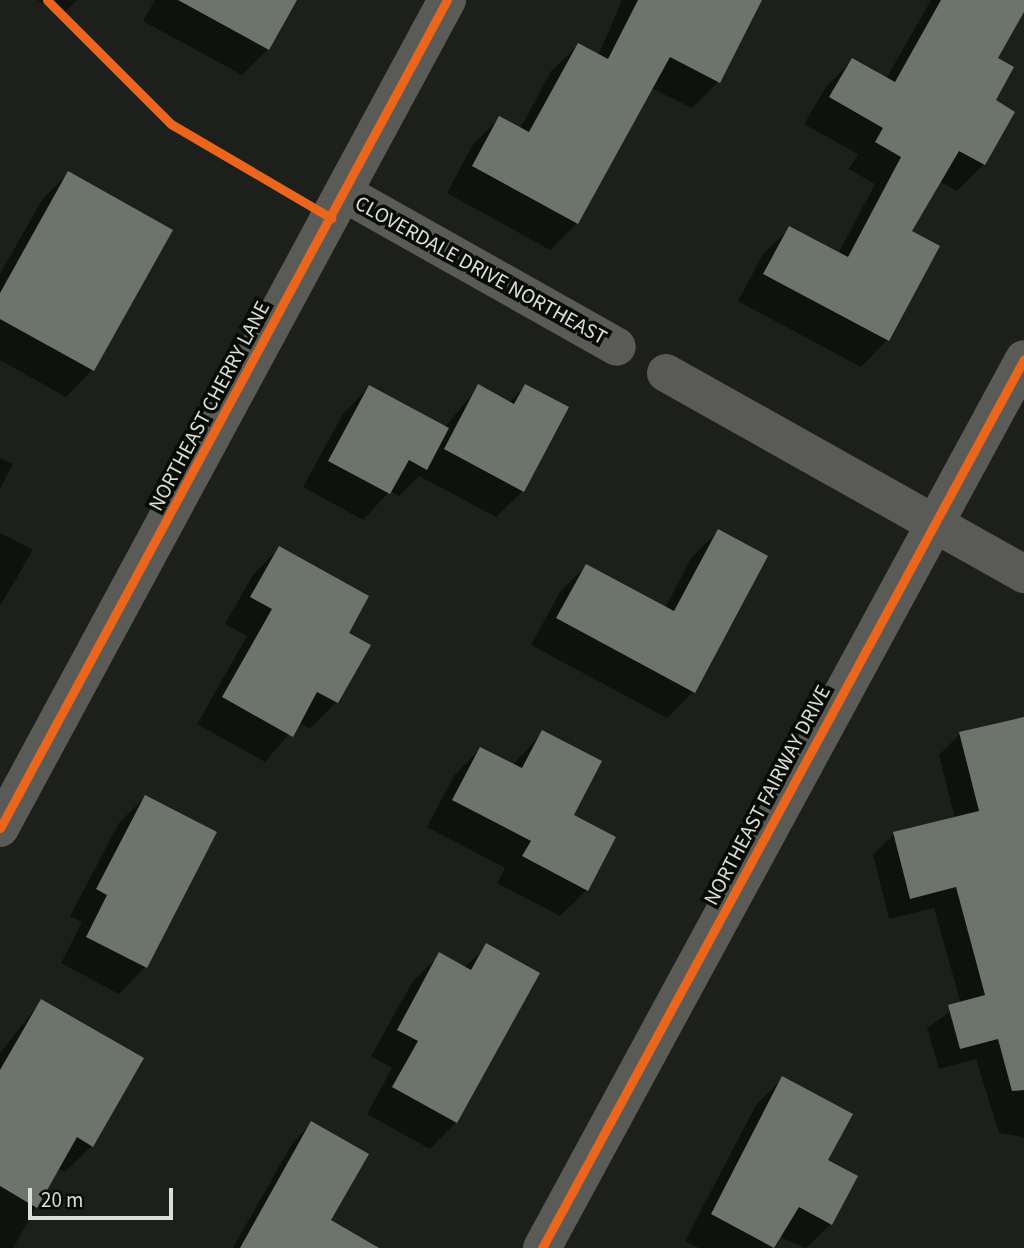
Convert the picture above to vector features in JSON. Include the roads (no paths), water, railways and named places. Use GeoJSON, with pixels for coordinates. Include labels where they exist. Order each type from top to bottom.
{"type":"FeatureCollection","features":[{"type":"Feature","properties":{"kind":"street","name":"NORTHEAST CHERRY LANE"},"geometry":{"type":"LineString","coordinates":[[0,828],[447,0]]}},
{"type":"Feature","properties":{"kind":"street","name":"CLOVERDALE DRIVE NORTHEAST"},"geometry":{"type":"LineString","coordinates":[[344,193],[617,347]]}},
{"type":"Feature","properties":{"kind":"street","name":"NORTHEAST FAIRWAY DRIVE"},"geometry":{"type":"LineString","coordinates":[[542,1248],[1024,359]]}},
{"type":"Feature","properties":{"kind":"street"},"geometry":{"type":"LineString","coordinates":[[666,373],[937,522],[1024,574]]}}]}
